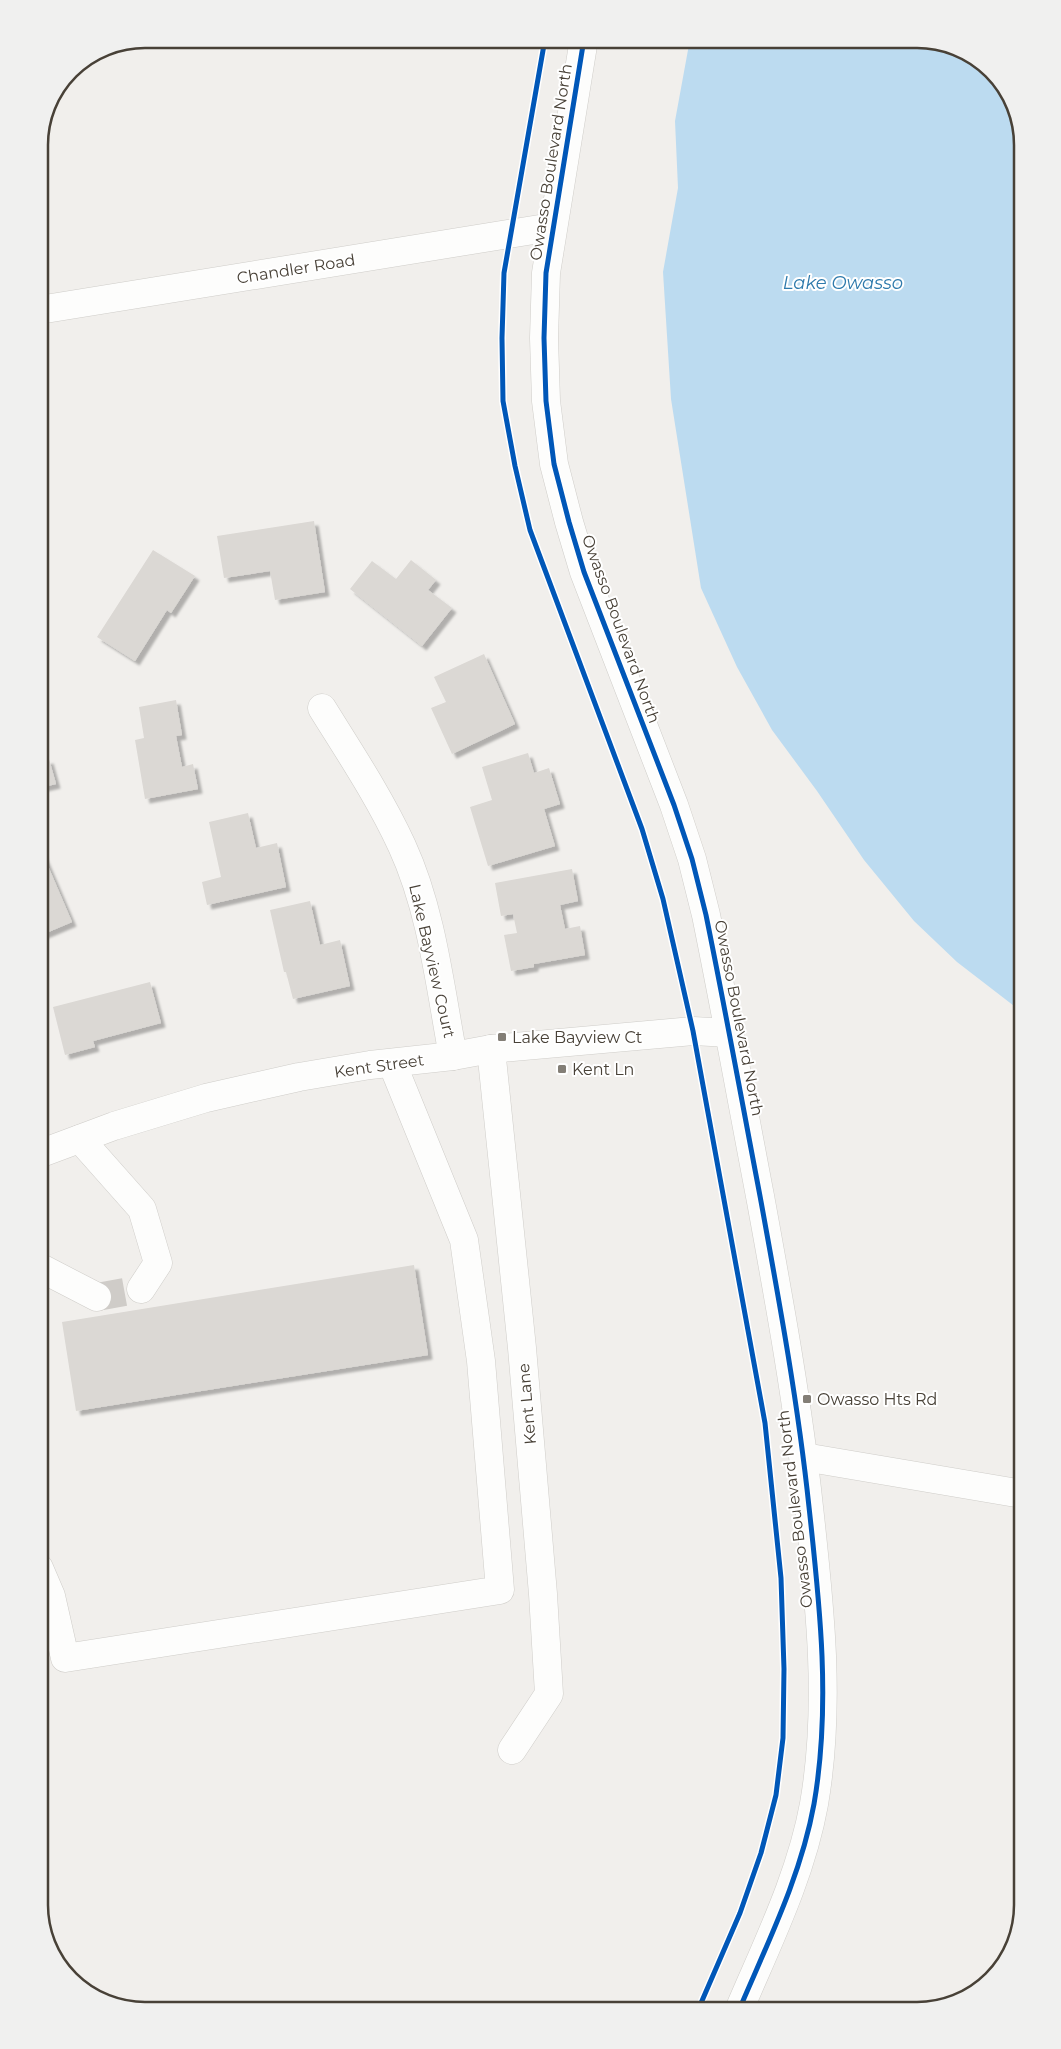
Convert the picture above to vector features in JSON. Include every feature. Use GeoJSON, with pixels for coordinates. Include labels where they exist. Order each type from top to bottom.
{"type":"FeatureCollection","features":[{"type":"Feature","properties":{"kind":"street","name":"Owasso Boulevard North"},"geometry":{"type":"LineString","coordinates":[[582,48],[546,273],[544,338],[546,401],[554,464],[568,522],[584,572],[670,795],[692,859],[706,915],[730,1033],[783,1322],[804,1457],[820,1602],[823,1688],[822,1746],[813,1806],[799,1862],[777,1921],[743,2002]]}},
{"type":"Feature","properties":{"kind":"street","name":"Chandler Road"},"geometry":{"type":"LineString","coordinates":[[48,309],[552,227]]}},
{"type":"Feature","properties":{"kind":"street","name":"Lake Bayview Court"},"geometry":{"type":"LineString","coordinates":[[322,708],[378,800],[403,847],[420,895],[430,932],[454,1056]]}},
{"type":"Feature","properties":{"kind":"street","name":"Kent Street"},"geometry":{"type":"LineString","coordinates":[[48,1150],[114,1126],[206,1098],[299,1077],[454,1056],[491,1049],[693,1031],[730,1033]]}},
{"type":"Feature","properties":{"kind":"street","name":"Kent Lane"},"geometry":{"type":"LineString","coordinates":[[491,1049],[523,1358],[543,1594],[549,1694],[512,1750]]}},
{"type":"Feature","properties":{"kind":"street"},"geometry":{"type":"LineString","coordinates":[[48,1587],[52,1596],[65,1658],[500,1590],[481,1361],[464,1240],[392,1063]]}},
{"type":"Feature","properties":{"kind":"street"},"geometry":{"type":"LineString","coordinates":[[80,1138],[142,1209],[158,1263],[141,1289]]}},
{"type":"Feature","properties":{"kind":"street"},"geometry":{"type":"LineString","coordinates":[[48,1272],[97,1297]]}},
{"type":"Feature","properties":{"kind":"street"},"geometry":{"type":"LineString","coordinates":[[804,1457],[1014,1493]]}},
{"type":"Feature","properties":{"kind":"water","name":"Lake Owasso"},"geometry":{"type":"Polygon","coordinates":[[[688,48],[936,49],[960,57],[981,71],[994,85],[1006,107],[1012,125],[1014,144],[1014,1006],[957,962],[914,921],[864,860],[772,730],[737,667],[701,588],[671,399],[663,272],[678,188],[675,121],[688,48]]]}},
{"type":"Feature","properties":{"kind":"building"},"geometry":{"type":"Polygon","coordinates":[[[314,521],[325,592],[275,600],[270,571],[224,578],[217,536],[314,521]]]}},
{"type":"Feature","properties":{"kind":"building"},"geometry":{"type":"Polygon","coordinates":[[[153,550],[195,576],[171,613],[167,610],[135,661],[97,637],[153,550]]]}},
{"type":"Feature","properties":{"kind":"building"},"geometry":{"type":"Polygon","coordinates":[[[411,560],[436,580],[428,590],[452,608],[422,646],[350,589],[372,561],[396,579],[411,560]]]}},
{"type":"Feature","properties":{"kind":"building"},"geometry":{"type":"Polygon","coordinates":[[[484,654],[515,724],[452,754],[431,708],[446,702],[434,677],[484,654]]]}},
{"type":"Feature","properties":{"kind":"building"},"geometry":{"type":"Polygon","coordinates":[[[176,700],[182,735],[176,736],[182,767],[193,764],[198,789],[145,799],[135,740],[144,738],[139,707],[176,700]]]}},
{"type":"Feature","properties":{"kind":"building"},"geometry":{"type":"Polygon","coordinates":[[[528,753],[534,773],[549,768],[560,804],[544,809],[555,846],[488,866],[470,807],[492,800],[482,767],[528,753]]]}},
{"type":"Feature","properties":{"kind":"building"},"geometry":{"type":"Polygon","coordinates":[[[48,759],[56,784],[48,786],[48,759]]]}},
{"type":"Feature","properties":{"kind":"building"},"geometry":{"type":"Polygon","coordinates":[[[248,813],[256,848],[277,843],[286,887],[207,905],[202,882],[221,877],[209,822],[248,813]]]}},
{"type":"Feature","properties":{"kind":"building"},"geometry":{"type":"Polygon","coordinates":[[[48,866],[72,922],[48,932],[48,866]]]}},
{"type":"Feature","properties":{"kind":"building"},"geometry":{"type":"Polygon","coordinates":[[[572,869],[578,901],[560,905],[565,929],[580,926],[585,955],[534,964],[534,967],[511,971],[504,935],[517,933],[513,914],[501,916],[495,883],[572,869]]]}},
{"type":"Feature","properties":{"kind":"building"},"geometry":{"type":"Polygon","coordinates":[[[310,901],[320,945],[340,940],[350,986],[293,999],[286,972],[284,972],[270,910],[310,901]]]}},
{"type":"Feature","properties":{"kind":"building"},"geometry":{"type":"Polygon","coordinates":[[[150,982],[161,1023],[93,1041],[95,1047],[65,1055],[53,1007],[150,982]]]}},
{"type":"Feature","properties":{"kind":"building"},"geometry":{"type":"Polygon","coordinates":[[[414,1265],[428,1355],[76,1411],[62,1322],[414,1265]]]}},
{"type":"Feature","properties":{"kind":"tunnel"},"geometry":{"type":"LineString","coordinates":[[97,1297],[141,1289]]}},
{"type":"Feature","properties":{"kind":"cycle path"},"geometry":{"type":"LineString","coordinates":[[543,48],[504,273],[503,401],[515,466],[530,530],[642,829],[663,899],[693,1031],[765,1423],[781,1578],[784,1669],[783,1738],[776,1795],[761,1853],[740,1913],[702,2002]]}},
{"type":"Feature","properties":{"kind":"cycle path"},"geometry":{"type":"LineString","coordinates":[[583,48],[546,273],[544,338],[546,401],[554,464],[584,572],[674,805],[692,859],[706,915],[788,1352],[805,1468],[820,1619],[823,1693],[822,1730],[814,1804],[801,1857],[792,1883],[743,2002]]}},
{"type":"Feature","properties":{"kind":"place","name":"Lake Bayview Ct"},"geometry":{"type":"Point","coordinates":[502,1037]}},
{"type":"Feature","properties":{"kind":"place","name":"Kent Ln"},"geometry":{"type":"Point","coordinates":[562,1069]}},
{"type":"Feature","properties":{"kind":"place","name":"Owasso Hts Rd"},"geometry":{"type":"Point","coordinates":[807,1399]}}]}
